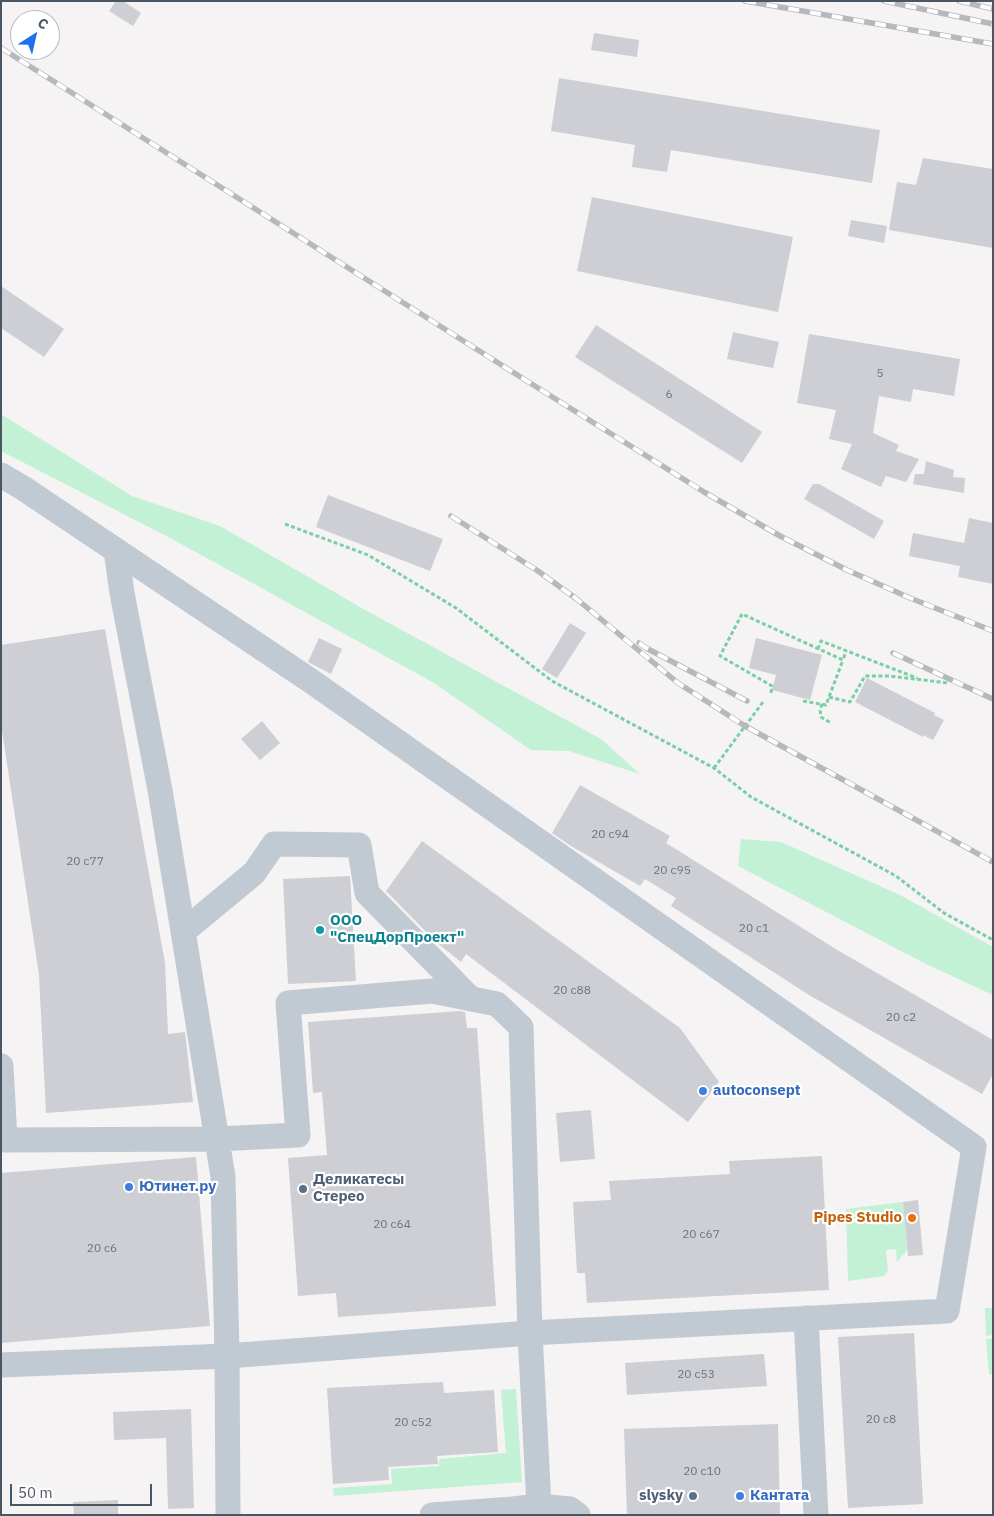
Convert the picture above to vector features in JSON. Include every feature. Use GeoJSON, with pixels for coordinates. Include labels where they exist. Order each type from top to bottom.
{"type":"FeatureCollection","features":[{"type":"Feature","properties":{"kind":"lane"},"geometry":{"type":"LineString","coordinates":[[1,475],[326,691],[983,1153],[947,1310],[530,1333],[228,1356],[1,1365]]}},
{"type":"Feature","properties":{"kind":"lane"},"geometry":{"type":"LineString","coordinates":[[116,550],[122,593],[160,790],[223,1177],[228,1356],[228,1515]]}},
{"type":"Feature","properties":{"kind":"lane"},"geometry":{"type":"LineString","coordinates":[[184,931],[254,873],[274,844],[359,845],[367,892],[472,999]]}},
{"type":"Feature","properties":{"kind":"lane"},"geometry":{"type":"LineString","coordinates":[[1,1066],[5,1140],[217,1139],[298,1135],[288,1003],[432,991],[497,1004],[521,1027],[530,1333],[539,1506]]}},
{"type":"Feature","properties":{"kind":"lane"},"geometry":{"type":"LineString","coordinates":[[806,1318],[816,1515]]}},
{"type":"Feature","properties":{"kind":"lane"},"geometry":{"type":"LineString","coordinates":[[432,1515],[513,1512],[539,1506],[570,1510],[578,1515]]}},
{"type":"Feature","properties":{"kind":"path"},"geometry":{"type":"LineString","coordinates":[[285,524],[368,555],[456,608],[552,681],[714,768],[751,797],[896,876],[944,913],[993,940]]}},
{"type":"Feature","properties":{"kind":"path"},"geometry":{"type":"LineString","coordinates":[[770,693],[772,686],[720,656],[742,614],[843,660]]}},
{"type":"Feature","properties":{"kind":"path"},"geometry":{"type":"LineString","coordinates":[[818,649],[821,640],[923,680]]}},
{"type":"Feature","properties":{"kind":"path"},"geometry":{"type":"LineString","coordinates":[[803,700],[826,705],[846,651]]}},
{"type":"Feature","properties":{"kind":"path"},"geometry":{"type":"LineString","coordinates":[[830,697],[850,702],[865,676],[889,676],[948,683]]}},
{"type":"Feature","properties":{"kind":"path"},"geometry":{"type":"LineString","coordinates":[[714,768],[763,702]]}},
{"type":"Feature","properties":{"kind":"path"},"geometry":{"type":"LineString","coordinates":[[822,704],[820,710],[822,717],[830,723]]}},
{"type":"Feature","properties":{"kind":"green space"},"geometry":{"type":"Polygon","coordinates":[[[1,414],[132,496],[220,526],[367,611],[601,739],[640,774],[569,751],[531,750],[434,683],[174,540],[1,451],[1,414]]]}},
{"type":"Feature","properties":{"kind":"green space"},"geometry":{"type":"Polygon","coordinates":[[[741,839],[781,842],[900,895],[993,947],[993,995],[926,964],[738,866],[741,839]]]}},
{"type":"Feature","properties":{"kind":"green space"},"geometry":{"type":"Polygon","coordinates":[[[903,1202],[907,1250],[897,1262],[896,1249],[886,1250],[888,1271],[884,1276],[848,1281],[846,1209],[903,1202]]]}},
{"type":"Feature","properties":{"kind":"green space"},"geometry":{"type":"Polygon","coordinates":[[[985,1308],[993,1308],[993,1335],[986,1336],[985,1308]]]}},
{"type":"Feature","properties":{"kind":"green space"},"geometry":{"type":"Polygon","coordinates":[[[993,1338],[993,1374],[989,1374],[986,1339],[993,1338]]]}},
{"type":"Feature","properties":{"kind":"green space"},"geometry":{"type":"Polygon","coordinates":[[[516,1389],[522,1482],[334,1496],[333,1488],[392,1484],[391,1469],[439,1466],[439,1459],[506,1453],[501,1390],[516,1389]]]}},
{"type":"Feature","properties":{"kind":"building"},"geometry":{"type":"Polygon","coordinates":[[[116,1],[123,1],[141,13],[133,26],[109,11],[116,1]]]}},
{"type":"Feature","properties":{"kind":"building"},"geometry":{"type":"Polygon","coordinates":[[[594,33],[639,40],[637,57],[591,50],[594,33]]]}},
{"type":"Feature","properties":{"kind":"building"},"geometry":{"type":"Polygon","coordinates":[[[559,78],[880,130],[872,183],[671,150],[667,172],[632,167],[635,145],[551,131],[559,78]]]}},
{"type":"Feature","properties":{"kind":"building"},"geometry":{"type":"Polygon","coordinates":[[[923,158],[993,169],[993,248],[889,230],[897,182],[916,185],[923,158]]]}},
{"type":"Feature","properties":{"kind":"building"},"geometry":{"type":"Polygon","coordinates":[[[592,197],[793,237],[778,312],[577,271],[592,197]]]}},
{"type":"Feature","properties":{"kind":"building"},"geometry":{"type":"Polygon","coordinates":[[[851,220],[887,226],[884,243],[848,236],[851,220]]]}},
{"type":"Feature","properties":{"kind":"building"},"geometry":{"type":"Polygon","coordinates":[[[1,286],[64,329],[44,357],[1,328],[1,286]]]}},
{"type":"Feature","properties":{"kind":"building"},"geometry":{"type":"Polygon","coordinates":[[[596,325],[762,432],[742,463],[575,357],[596,325]]]}},
{"type":"Feature","properties":{"kind":"building"},"geometry":{"type":"Polygon","coordinates":[[[733,332],[779,342],[773,368],[727,359],[733,332]]]}},
{"type":"Feature","properties":{"kind":"building"},"geometry":{"type":"Polygon","coordinates":[[[809,334],[960,359],[954,396],[913,389],[911,402],[879,396],[873,433],[899,445],[896,451],[919,459],[906,482],[886,476],[881,487],[841,469],[852,444],[829,439],[836,410],[797,403],[809,334]]]}},
{"type":"Feature","properties":{"kind":"building"},"geometry":{"type":"Polygon","coordinates":[[[926,461],[954,470],[953,477],[965,478],[964,493],[913,484],[915,474],[924,474],[926,461]]]}},
{"type":"Feature","properties":{"kind":"building"},"geometry":{"type":"Polygon","coordinates":[[[813,484],[819,484],[884,521],[874,539],[804,499],[813,484]]]}},
{"type":"Feature","properties":{"kind":"building"},"geometry":{"type":"Polygon","coordinates":[[[328,495],[443,539],[430,571],[316,527],[328,495]]]}},
{"type":"Feature","properties":{"kind":"building"},"geometry":{"type":"Polygon","coordinates":[[[969,518],[993,523],[993,584],[958,577],[960,566],[909,556],[913,533],[964,543],[969,518]]]}},
{"type":"Feature","properties":{"kind":"building"},"geometry":{"type":"Polygon","coordinates":[[[570,623],[586,633],[557,678],[542,669],[570,623]]]}},
{"type":"Feature","properties":{"kind":"building"},"geometry":{"type":"Polygon","coordinates":[[[105,629],[165,963],[168,1034],[185,1032],[193,1102],[46,1113],[39,975],[1,724],[1,645],[105,629]]]}},
{"type":"Feature","properties":{"kind":"building"},"geometry":{"type":"Polygon","coordinates":[[[319,638],[342,649],[331,674],[308,662],[319,638]]]}},
{"type":"Feature","properties":{"kind":"building"},"geometry":{"type":"Polygon","coordinates":[[[756,638],[822,655],[810,700],[772,690],[776,675],[749,668],[756,638]]]}},
{"type":"Feature","properties":{"kind":"building"},"geometry":{"type":"Polygon","coordinates":[[[867,678],[935,713],[934,715],[944,720],[933,740],[923,735],[923,737],[855,702],[867,678]]]}},
{"type":"Feature","properties":{"kind":"building"},"geometry":{"type":"Polygon","coordinates":[[[262,721],[280,743],[260,760],[241,739],[262,721]]]}},
{"type":"Feature","properties":{"kind":"building"},"geometry":{"type":"Polygon","coordinates":[[[580,785],[670,836],[666,843],[839,951],[993,1040],[993,1074],[982,1094],[809,995],[671,906],[676,898],[645,879],[640,886],[552,833],[580,785]]]}},
{"type":"Feature","properties":{"kind":"building"},"geometry":{"type":"Polygon","coordinates":[[[422,841],[680,1028],[719,1082],[688,1122],[466,954],[461,962],[436,942],[386,891],[422,841]]]}},
{"type":"Feature","properties":{"kind":"building","name":"ООО \"СпецДорПроект\""},"geometry":{"type":"Polygon","coordinates":[[[350,876],[356,981],[288,984],[283,879],[350,876]]]}},
{"type":"Feature","properties":{"kind":"building"},"geometry":{"type":"Polygon","coordinates":[[[465,1012],[467,1028],[477,1028],[496,1306],[338,1317],[336,1293],[298,1296],[288,1158],[327,1155],[322,1092],[313,1093],[308,1022],[465,1012]]]}},
{"type":"Feature","properties":{"kind":"building"},"geometry":{"type":"Polygon","coordinates":[[[591,1110],[595,1159],[560,1162],[556,1113],[591,1110]]]}},
{"type":"Feature","properties":{"kind":"building"},"geometry":{"type":"Polygon","coordinates":[[[822,1156],[829,1290],[587,1303],[585,1273],[577,1273],[573,1202],[611,1200],[609,1181],[730,1174],[729,1161],[822,1156]]]}},
{"type":"Feature","properties":{"kind":"building"},"geometry":{"type":"Polygon","coordinates":[[[196,1157],[210,1326],[1,1343],[1,1173],[196,1157]]]}},
{"type":"Feature","properties":{"kind":"building"},"geometry":{"type":"Polygon","coordinates":[[[918,1200],[923,1255],[908,1256],[903,1202],[918,1200]]]}},
{"type":"Feature","properties":{"kind":"building"},"geometry":{"type":"Polygon","coordinates":[[[914,1333],[923,1504],[848,1508],[838,1337],[914,1333]]]}},
{"type":"Feature","properties":{"kind":"building"},"geometry":{"type":"Polygon","coordinates":[[[764,1354],[767,1386],[627,1395],[625,1363],[764,1354]]]}},
{"type":"Feature","properties":{"kind":"building"},"geometry":{"type":"Polygon","coordinates":[[[443,1382],[444,1393],[494,1390],[498,1452],[437,1456],[438,1464],[388,1467],[389,1480],[333,1484],[327,1388],[443,1382]]]}},
{"type":"Feature","properties":{"kind":"building"},"geometry":{"type":"Polygon","coordinates":[[[191,1409],[194,1508],[168,1509],[166,1438],[114,1440],[113,1412],[191,1409]]]}},
{"type":"Feature","properties":{"kind":"building"},"geometry":{"type":"Polygon","coordinates":[[[778,1424],[780,1515],[627,1515],[624,1429],[778,1424]]]}},
{"type":"Feature","properties":{"kind":"building"},"geometry":{"type":"Polygon","coordinates":[[[118,1500],[118,1515],[74,1515],[73,1502],[118,1500]]]}},
{"type":"Feature","properties":{"kind":"railway"},"geometry":{"type":"LineString","coordinates":[[745,1],[993,44]]}},
{"type":"Feature","properties":{"kind":"railway"},"geometry":{"type":"LineString","coordinates":[[884,1],[993,24]]}},
{"type":"Feature","properties":{"kind":"railway"},"geometry":{"type":"LineString","coordinates":[[959,1],[993,9]]}},
{"type":"Feature","properties":{"kind":"railway"},"geometry":{"type":"LineString","coordinates":[[1,48],[704,492],[780,536],[847,570],[910,598],[993,631]]}},
{"type":"Feature","properties":{"kind":"railway"},"geometry":{"type":"LineString","coordinates":[[451,516],[538,571],[578,600]]}},
{"type":"Feature","properties":{"kind":"railway"},"geometry":{"type":"LineString","coordinates":[[573,596],[678,683],[745,726],[993,862]]}},
{"type":"Feature","properties":{"kind":"railway"},"geometry":{"type":"LineString","coordinates":[[639,643],[747,701]]}},
{"type":"Feature","properties":{"kind":"railway"},"geometry":{"type":"LineString","coordinates":[[893,653],[993,699]]}},
{"type":"Feature","properties":{"kind":"place","name":"ООО \"СпецДорПроект\""},"geometry":{"type":"Point","coordinates":[320,930]}},
{"type":"Feature","properties":{"kind":"place","name":"autoconsept"},"geometry":{"type":"Point","coordinates":[703,1091]}},
{"type":"Feature","properties":{"kind":"place","name":"Ютинет.ру"},"geometry":{"type":"Point","coordinates":[129,1187]}},
{"type":"Feature","properties":{"kind":"place","name":"Деликатесы Стерео"},"geometry":{"type":"Point","coordinates":[303,1189]}},
{"type":"Feature","properties":{"kind":"place","name":"Pipes Studio"},"geometry":{"type":"Point","coordinates":[912,1218]}},
{"type":"Feature","properties":{"kind":"place","name":"slysky"},"geometry":{"type":"Point","coordinates":[693,1496]}},
{"type":"Feature","properties":{"kind":"place","name":"Кантата"},"geometry":{"type":"Point","coordinates":[740,1496]}}]}
